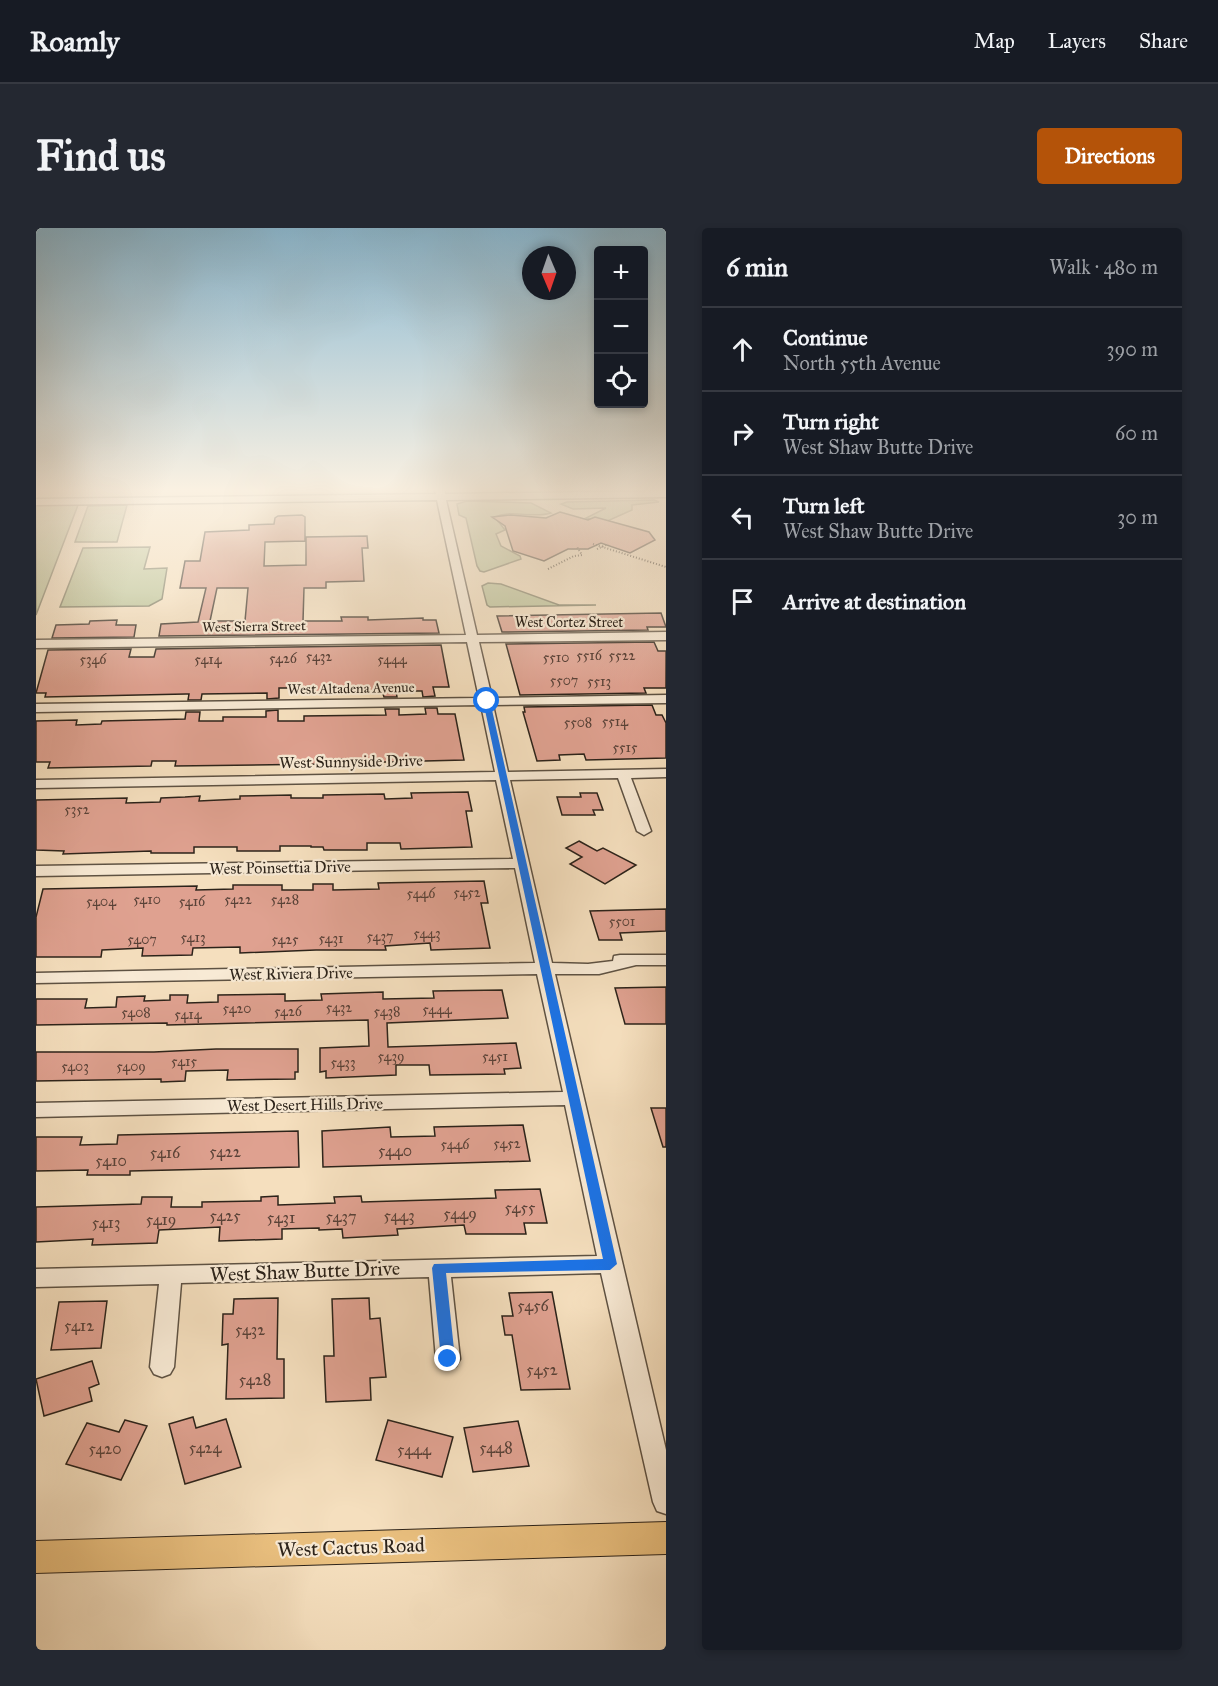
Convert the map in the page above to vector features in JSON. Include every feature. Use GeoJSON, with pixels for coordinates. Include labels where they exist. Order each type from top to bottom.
{"type":"FeatureCollection","features":[{"type":"Feature","properties":{"kind":"main road","name":"West Cactus Road"},"geometry":{"type":"LineString","coordinates":[[36,1557],[666,1538]]}},
{"type":"Feature","properties":{"kind":"street"},"geometry":{"type":"LineString","coordinates":[[454,554],[610,1264],[666,1502]]}},
{"type":"Feature","properties":{"kind":"street","name":"West Cortez Street"},"geometry":{"type":"LineString","coordinates":[[473,638],[666,636]]}},
{"type":"Feature","properties":{"kind":"street","name":"West Sierra Street"},"geometry":{"type":"LineString","coordinates":[[36,644],[473,638]]}},
{"type":"Feature","properties":{"kind":"street","name":"West Altadena Avenue"},"geometry":{"type":"LineString","coordinates":[[36,708],[666,699]]}},
{"type":"Feature","properties":{"kind":"street","name":"West Sunnyside Drive"},"geometry":{"type":"LineString","coordinates":[[36,783],[666,773]]}},
{"type":"Feature","properties":{"kind":"street"},"geometry":{"type":"LineString","coordinates":[[623,774],[644,831]]}},
{"type":"Feature","properties":{"kind":"street","name":"West Poinsettia Drive"},"geometry":{"type":"LineString","coordinates":[[36,871],[523,863]]}},
{"type":"Feature","properties":{"kind":"street","name":"West Riviera Drive"},"geometry":{"type":"LineString","coordinates":[[36,978],[545,968],[571,971],[610,969],[630,962],[666,960]]}},
{"type":"Feature","properties":{"kind":"street","name":"West Desert Hills Drive"},"geometry":{"type":"LineString","coordinates":[[36,1110],[574,1098]]}},
{"type":"Feature","properties":{"kind":"street","name":"West Shaw Butte Drive"},"geometry":{"type":"LineString","coordinates":[[36,1278],[610,1264]]}},
{"type":"Feature","properties":{"kind":"street"},"geometry":{"type":"LineString","coordinates":[[439,1268],[448,1359]]}},
{"type":"Feature","properties":{"kind":"street"},"geometry":{"type":"LineString","coordinates":[[162,1367],[171,1275]]}},
{"type":"Feature","properties":{"kind":"path"},"geometry":{"type":"LineString","coordinates":[[548,569],[582,554]]}},
{"type":"Feature","properties":{"kind":"path"},"geometry":{"type":"LineString","coordinates":[[626,554],[666,567]]}},
{"type":"Feature","properties":{"kind":"green space"},"geometry":{"type":"Polygon","coordinates":[[[36,554],[59,554],[36,615],[36,554]]]}},
{"type":"Feature","properties":{"kind":"green space"},"geometry":{"type":"Polygon","coordinates":[[[81,554],[148,554],[144,569],[167,568],[162,599],[149,606],[60,607],[81,554]]]}},
{"type":"Feature","properties":{"kind":"green space"},"geometry":{"type":"Polygon","coordinates":[[[474,554],[517,554],[521,559],[484,572],[480,571],[474,554]]]}},
{"type":"Feature","properties":{"kind":"green space"},"geometry":{"type":"Polygon","coordinates":[[[488,583],[501,584],[559,605],[596,605],[490,607],[487,605],[482,586],[488,583]]]}},
{"type":"Feature","properties":{"kind":"building"},"geometry":{"type":"Polygon","coordinates":[[[201,554],[264,554],[264,566],[306,565],[306,554],[362,554],[364,581],[326,582],[326,588],[304,588],[303,621],[342,621],[341,617],[368,617],[368,620],[423,618],[423,620],[436,620],[439,633],[159,636],[161,624],[198,622],[206,588],[180,588],[185,561],[200,561],[201,554]],[[217,588],[210,621],[245,621],[248,588],[217,588]]]}},
{"type":"Feature","properties":{"kind":"building"},"geometry":{"type":"Polygon","coordinates":[[[523,554],[557,554],[544,561],[523,554]]]}},
{"type":"Feature","properties":{"kind":"building"},"geometry":{"type":"Polygon","coordinates":[[[661,613],[666,627],[647,627],[648,630],[502,632],[497,616],[661,613]]]}},
{"type":"Feature","properties":{"kind":"building"},"geometry":{"type":"Polygon","coordinates":[[[117,620],[116,625],[136,625],[134,637],[52,638],[56,625],[117,620]]]}},
{"type":"Feature","properties":{"kind":"building"},"geometry":{"type":"Polygon","coordinates":[[[654,642],[658,651],[666,651],[666,688],[644,688],[646,693],[520,695],[506,644],[654,642]]]}},
{"type":"Feature","properties":{"kind":"building"},"geometry":{"type":"Polygon","coordinates":[[[441,645],[449,687],[433,687],[435,696],[423,697],[422,691],[396,691],[397,697],[384,697],[382,691],[304,692],[303,688],[279,688],[279,698],[267,699],[267,693],[202,694],[201,700],[188,700],[189,694],[45,697],[46,693],[36,693],[48,650],[131,649],[129,657],[154,657],[156,649],[441,645]]]}},
{"type":"Feature","properties":{"kind":"building"},"geometry":{"type":"Polygon","coordinates":[[[652,705],[656,715],[662,715],[666,723],[666,758],[586,760],[584,754],[559,755],[560,760],[537,761],[523,712],[525,712],[524,707],[652,705]]]}},
{"type":"Feature","properties":{"kind":"building"},"geometry":{"type":"Polygon","coordinates":[[[425,708],[437,708],[438,714],[455,714],[464,760],[345,763],[345,759],[321,759],[321,764],[175,766],[176,761],[152,761],[151,766],[48,768],[50,762],[36,762],[36,721],[77,720],[76,725],[101,724],[102,721],[185,719],[186,712],[200,712],[199,721],[223,721],[223,717],[266,717],[266,711],[278,710],[278,721],[304,721],[304,716],[386,715],[385,709],[399,709],[399,715],[426,714],[425,708]]]}},
{"type":"Feature","properties":{"kind":"building"},"geometry":{"type":"Polygon","coordinates":[[[468,792],[472,811],[466,811],[472,847],[401,849],[400,843],[367,843],[367,850],[324,850],[323,847],[280,846],[280,851],[237,851],[237,847],[194,847],[194,853],[151,853],[151,851],[63,854],[64,851],[36,850],[36,800],[127,798],[126,803],[160,802],[161,798],[200,796],[199,801],[240,799],[240,796],[291,795],[291,798],[323,798],[323,795],[384,794],[385,799],[412,798],[411,793],[468,792]]]}},
{"type":"Feature","properties":{"kind":"building"},"geometry":{"type":"Polygon","coordinates":[[[580,793],[597,793],[603,810],[593,810],[595,815],[562,815],[557,797],[581,797],[580,793]]]}},
{"type":"Feature","properties":{"kind":"building"},"geometry":{"type":"Polygon","coordinates":[[[579,841],[597,851],[603,848],[636,865],[605,884],[570,864],[582,857],[566,848],[579,841]]]}},
{"type":"Feature","properties":{"kind":"building"},"geometry":{"type":"Polygon","coordinates":[[[484,881],[488,903],[481,903],[490,948],[431,950],[430,943],[385,946],[386,950],[240,953],[240,947],[193,948],[192,955],[142,956],[143,948],[102,950],[101,957],[36,957],[36,917],[43,889],[197,886],[196,890],[233,889],[233,885],[282,885],[282,890],[313,890],[313,884],[333,884],[333,890],[379,889],[378,883],[484,881]]]}},
{"type":"Feature","properties":{"kind":"building"},"geometry":{"type":"Polygon","coordinates":[[[666,909],[666,931],[620,933],[622,940],[599,940],[590,911],[666,909]]]}},
{"type":"Feature","properties":{"kind":"building"},"geometry":{"type":"Polygon","coordinates":[[[666,987],[666,1024],[625,1024],[615,988],[666,987]]]}},
{"type":"Feature","properties":{"kind":"building"},"geometry":{"type":"Polygon","coordinates":[[[502,990],[508,1018],[387,1023],[388,1047],[516,1043],[521,1068],[504,1069],[505,1074],[430,1075],[429,1065],[396,1065],[396,1075],[326,1078],[326,1071],[320,1072],[320,1048],[369,1046],[368,1020],[167,1025],[167,1023],[36,1025],[36,999],[87,999],[85,1008],[116,1007],[117,997],[145,996],[144,1001],[170,1000],[170,995],[188,995],[187,1003],[218,1002],[218,995],[285,994],[285,1001],[322,1000],[321,994],[383,992],[383,999],[434,998],[433,991],[502,990]]]}},
{"type":"Feature","properties":{"kind":"building"},"geometry":{"type":"Polygon","coordinates":[[[298,1049],[298,1072],[295,1072],[295,1079],[227,1080],[228,1070],[186,1071],[185,1081],[161,1082],[161,1079],[36,1081],[36,1052],[154,1052],[298,1049]]]}},
{"type":"Feature","properties":{"kind":"building"},"geometry":{"type":"Polygon","coordinates":[[[651,1108],[666,1108],[666,1147],[663,1147],[651,1108]]]}},
{"type":"Feature","properties":{"kind":"building"},"geometry":{"type":"Polygon","coordinates":[[[523,1125],[530,1161],[323,1167],[322,1131],[390,1127],[391,1137],[435,1136],[434,1127],[523,1125]]]}},
{"type":"Feature","properties":{"kind":"building"},"geometry":{"type":"Polygon","coordinates":[[[298,1131],[299,1167],[130,1171],[130,1175],[87,1175],[88,1170],[36,1171],[36,1137],[82,1137],[80,1145],[117,1144],[118,1135],[298,1131]]]}},
{"type":"Feature","properties":{"kind":"building"},"geometry":{"type":"Polygon","coordinates":[[[540,1189],[547,1223],[524,1223],[526,1234],[466,1234],[464,1225],[397,1229],[398,1235],[343,1238],[342,1229],[319,1230],[319,1228],[282,1229],[282,1239],[219,1241],[220,1227],[159,1230],[157,1243],[92,1245],[93,1239],[36,1242],[36,1207],[141,1204],[142,1197],[172,1197],[171,1207],[202,1207],[202,1202],[261,1201],[261,1197],[278,1196],[278,1205],[335,1203],[334,1197],[361,1196],[362,1202],[496,1198],[495,1190],[540,1189]]]}},
{"type":"Feature","properties":{"kind":"building"},"geometry":{"type":"Polygon","coordinates":[[[552,1292],[570,1389],[521,1390],[512,1335],[505,1335],[502,1316],[513,1316],[509,1293],[552,1292]]]}},
{"type":"Feature","properties":{"kind":"building"},"geometry":{"type":"Polygon","coordinates":[[[278,1298],[277,1359],[284,1359],[284,1398],[226,1399],[228,1344],[222,1345],[223,1314],[233,1314],[234,1299],[278,1298]]]}},
{"type":"Feature","properties":{"kind":"building"},"geometry":{"type":"Polygon","coordinates":[[[369,1298],[370,1319],[380,1318],[386,1377],[370,1378],[371,1400],[326,1402],[324,1356],[334,1356],[332,1299],[369,1298]]]}},
{"type":"Feature","properties":{"kind":"building"},"geometry":{"type":"Polygon","coordinates":[[[107,1301],[101,1348],[51,1350],[59,1302],[107,1301]]]}},
{"type":"Feature","properties":{"kind":"building"},"geometry":{"type":"Polygon","coordinates":[[[92,1361],[99,1384],[89,1388],[92,1401],[44,1416],[36,1379],[92,1361]]]}},
{"type":"Feature","properties":{"kind":"building"},"geometry":{"type":"Polygon","coordinates":[[[193,1417],[196,1428],[226,1419],[241,1467],[185,1484],[169,1424],[193,1417]]]}},
{"type":"Feature","properties":{"kind":"building"},"geometry":{"type":"Polygon","coordinates":[[[125,1420],[147,1426],[121,1480],[66,1464],[87,1423],[119,1432],[125,1420]]]}},
{"type":"Feature","properties":{"kind":"building"},"geometry":{"type":"Polygon","coordinates":[[[388,1420],[453,1437],[442,1477],[376,1460],[388,1420]]]}},
{"type":"Feature","properties":{"kind":"building"},"geometry":{"type":"Polygon","coordinates":[[[518,1421],[529,1466],[473,1472],[464,1428],[518,1421]]]}},
{"type":"Feature","properties":{"kind":"route"},"geometry":{"type":"LineString","coordinates":[[448,1359],[439,1268],[610,1264],[487,701]]}}]}
